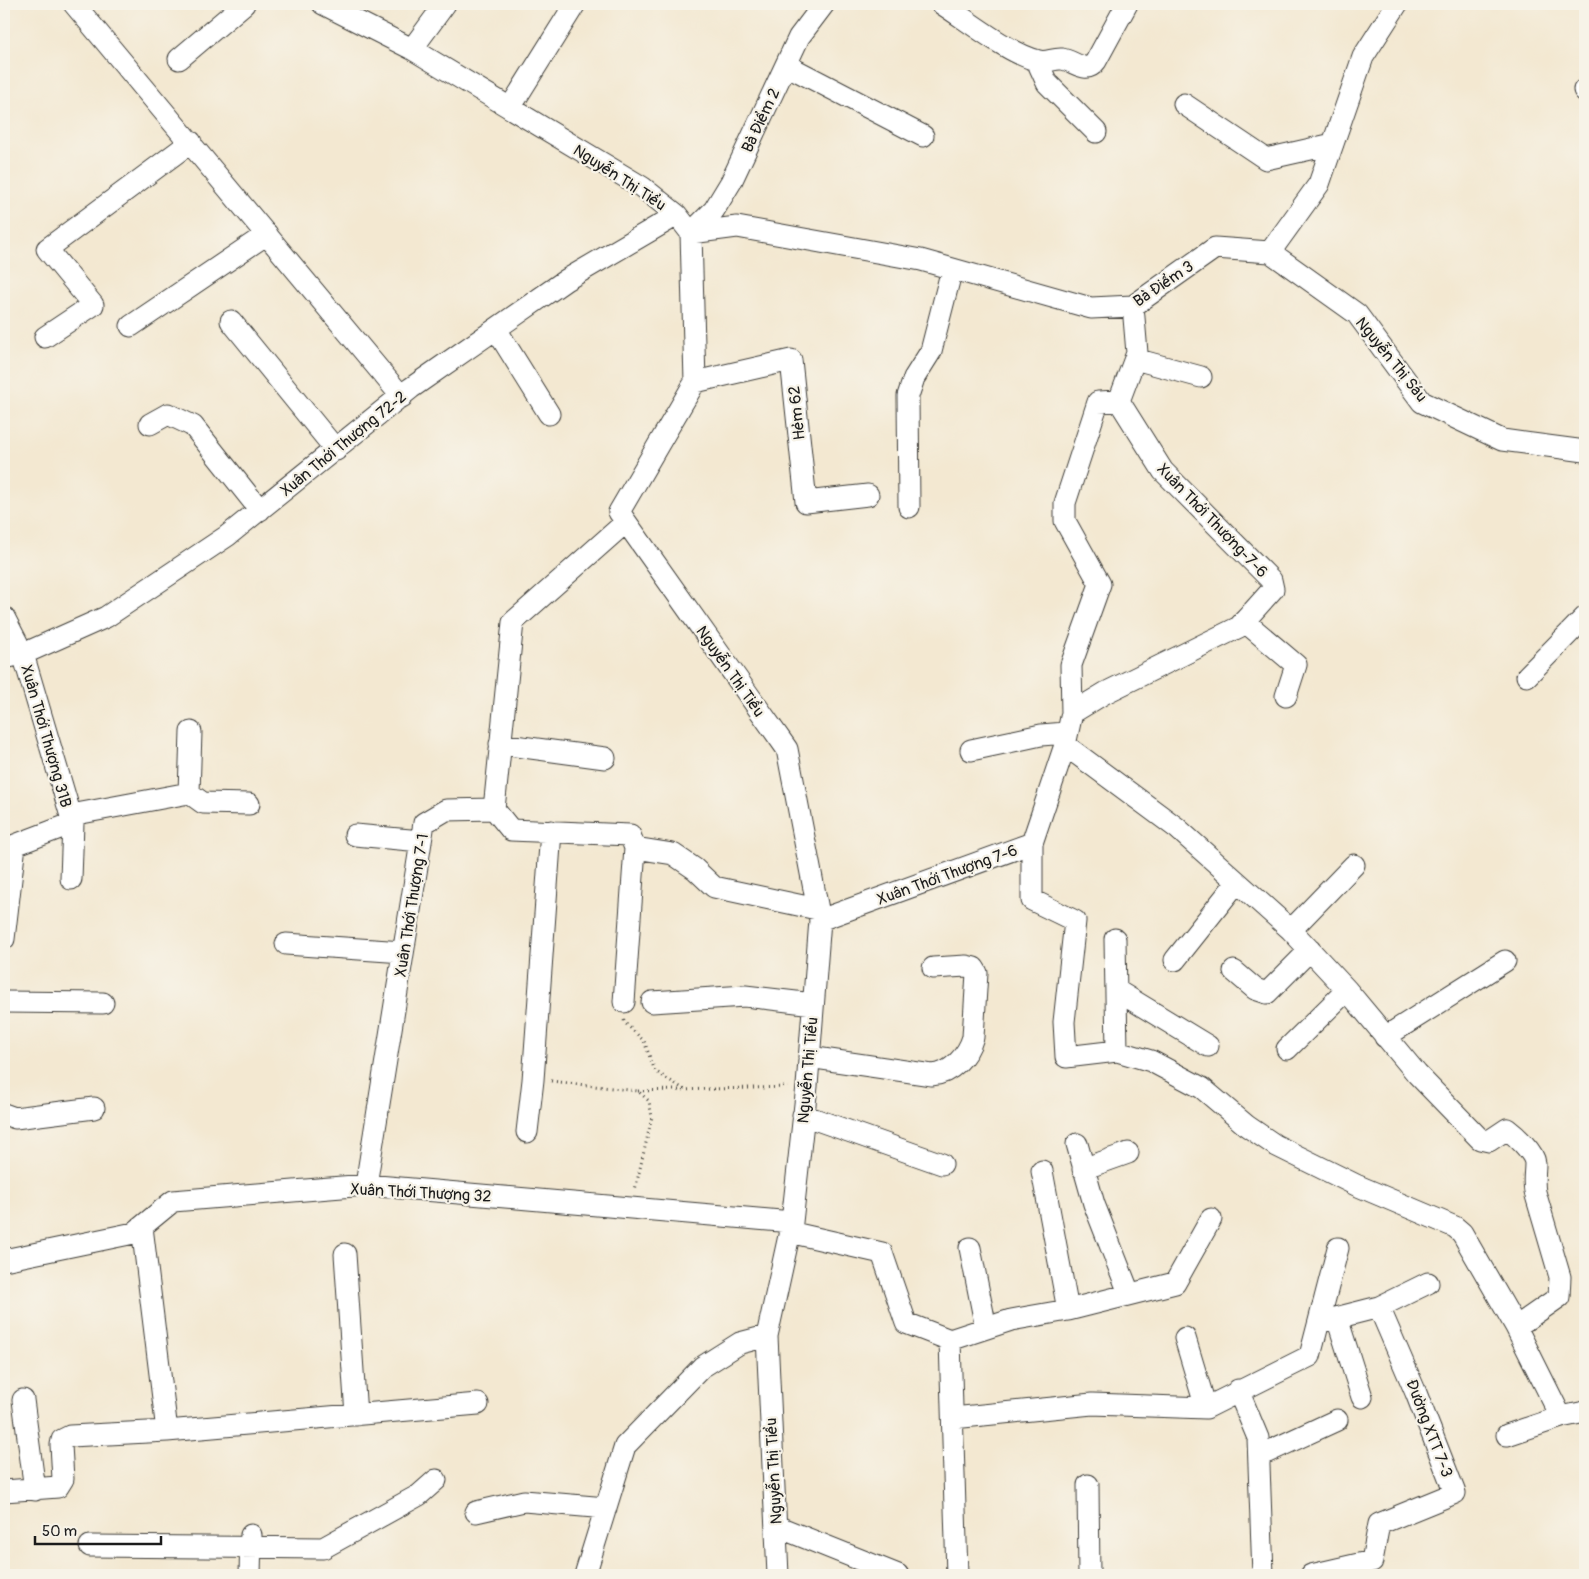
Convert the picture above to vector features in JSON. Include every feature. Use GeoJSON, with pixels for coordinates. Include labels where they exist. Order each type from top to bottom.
{"type":"FeatureCollection","features":[{"type":"Feature","properties":{"kind":"street"},"geometry":{"type":"LineString","coordinates":[[74,4],[402,397]]}},
{"type":"Feature","properties":{"kind":"street"},"geometry":{"type":"LineString","coordinates":[[179,60],[244,4]]}},
{"type":"Feature","properties":{"kind":"street","name":"Nguyễn Thị Tiểu"},"geometry":{"type":"LineString","coordinates":[[323,4],[412,49],[642,188],[677,215],[691,233]]}},
{"type":"Feature","properties":{"kind":"street"},"geometry":{"type":"LineString","coordinates":[[412,49],[445,4]]}},
{"type":"Feature","properties":{"kind":"street"},"geometry":{"type":"LineString","coordinates":[[510,108],[575,4]]}},
{"type":"Feature","properties":{"kind":"street","name":"Bà Điểm 2"},"geometry":{"type":"LineString","coordinates":[[691,233],[714,210],[731,182],[799,37],[824,4]]}},
{"type":"Feature","properties":{"kind":"street"},"geometry":{"type":"LineString","coordinates":[[942,4],[1009,47],[1037,61],[1063,59],[1084,68],[1092,66],[1096,61],[1127,4]]}},
{"type":"Feature","properties":{"kind":"street"},"geometry":{"type":"LineString","coordinates":[[1270,252],[1319,184],[1363,57],[1397,4]]}},
{"type":"Feature","properties":{"kind":"street"},"geometry":{"type":"LineString","coordinates":[[1037,61],[1047,83],[1096,132]]}},
{"type":"Feature","properties":{"kind":"street"},"geometry":{"type":"LineString","coordinates":[[786,65],[923,136]]}},
{"type":"Feature","properties":{"kind":"street"},"geometry":{"type":"LineString","coordinates":[[1184,104],[1266,159],[1332,144]]}},
{"type":"Feature","properties":{"kind":"street"},"geometry":{"type":"LineString","coordinates":[[45,337],[93,305],[47,248],[190,142]]}},
{"type":"Feature","properties":{"kind":"street","name":"Xuân Thới Thượng 72-2"},"geometry":{"type":"LineString","coordinates":[[13,656],[106,617],[227,536],[411,388],[566,280],[677,215]]}},
{"type":"Feature","properties":{"kind":"street","name":"Bà Điểm 3"},"geometry":{"type":"LineString","coordinates":[[691,233],[737,227],[921,260],[1091,308],[1133,306],[1215,248],[1270,252]]}},
{"type":"Feature","properties":{"kind":"street"},"geometry":{"type":"LineString","coordinates":[[624,1002],[635,848],[630,835],[511,830],[494,808],[513,622],[626,522],[619,512],[694,382],[691,233]]}},
{"type":"Feature","properties":{"kind":"street"},"geometry":{"type":"LineString","coordinates":[[131,326],[267,234]]}},
{"type":"Feature","properties":{"kind":"street","name":"Nguyễn Thị Sáu"},"geometry":{"type":"LineString","coordinates":[[1270,252],[1357,314],[1422,402],[1502,440],[1585,451]]}},
{"type":"Feature","properties":{"kind":"street"},"geometry":{"type":"LineString","coordinates":[[908,507],[908,396],[914,378],[931,351],[952,269]]}},
{"type":"Feature","properties":{"kind":"street"},"geometry":{"type":"LineString","coordinates":[[1119,401],[1138,353],[1133,306]]}},
{"type":"Feature","properties":{"kind":"street"},"geometry":{"type":"LineString","coordinates":[[231,321],[336,450]]}},
{"type":"Feature","properties":{"kind":"street"},"geometry":{"type":"LineString","coordinates":[[496,329],[550,414]]}},
{"type":"Feature","properties":{"kind":"street"},"geometry":{"type":"LineString","coordinates":[[1135,358],[1201,377]]}},
{"type":"Feature","properties":{"kind":"street","name":"Hẻm 62"},"geometry":{"type":"LineString","coordinates":[[694,382],[791,360],[806,502],[868,495]]}},
{"type":"Feature","properties":{"kind":"street","name":"Xuân Thới Thượng-7-6"},"geometry":{"type":"LineString","coordinates":[[1072,713],[1105,693],[1239,627],[1272,592],[1273,584],[1163,471],[1119,401]]}},
{"type":"Feature","properties":{"kind":"street","name":"Xuân Thới Thượng 7-6"},"geometry":{"type":"LineString","coordinates":[[819,915],[1032,843],[1066,739],[1072,713],[1071,665],[1100,584],[1065,521],[1065,504],[1098,402],[1119,401]]}},
{"type":"Feature","properties":{"kind":"street"},"geometry":{"type":"LineString","coordinates":[[150,424],[168,414],[193,426],[260,510]]}},
{"type":"Feature","properties":{"kind":"street","name":"Nguyễn Thị Tiểu"},"geometry":{"type":"LineString","coordinates":[[626,522],[787,749],[819,915],[804,1115],[791,1227],[767,1336],[778,1575]]}},
{"type":"Feature","properties":{"kind":"street","name":"Xuân Thới Thượng 31B"},"geometry":{"type":"LineString","coordinates":[[4,617],[13,656],[72,819],[15,845],[8,858],[4,939]]}},
{"type":"Feature","properties":{"kind":"street"},"geometry":{"type":"LineString","coordinates":[[1527,676],[1585,617]]}},
{"type":"Feature","properties":{"kind":"street"},"geometry":{"type":"LineString","coordinates":[[1244,621],[1296,665],[1286,696]]}},
{"type":"Feature","properties":{"kind":"street"},"geometry":{"type":"LineString","coordinates":[[189,793],[191,732]]}},
{"type":"Feature","properties":{"kind":"street"},"geometry":{"type":"LineString","coordinates":[[971,750],[1041,735],[1066,739],[1177,828],[1291,930],[1347,990],[1385,1037],[1480,1139],[1488,1141],[1507,1128],[1534,1159],[1533,1179],[1560,1278],[1559,1296],[1516,1327]]}},
{"type":"Feature","properties":{"kind":"street"},"geometry":{"type":"LineString","coordinates":[[500,744],[605,758]]}},
{"type":"Feature","properties":{"kind":"street"},"geometry":{"type":"LineString","coordinates":[[71,879],[72,819],[189,793],[203,803],[249,804]]}},
{"type":"Feature","properties":{"kind":"street","name":"Xuân Thới Thượng 7-1"},"geometry":{"type":"LineString","coordinates":[[366,1185],[424,823],[446,810],[494,808]]}},
{"type":"Feature","properties":{"kind":"street"},"geometry":{"type":"LineString","coordinates":[[527,1132],[533,1080],[551,831]]}},
{"type":"Feature","properties":{"kind":"street"},"geometry":{"type":"LineString","coordinates":[[355,835],[421,840]]}},
{"type":"Feature","properties":{"kind":"street"},"geometry":{"type":"LineString","coordinates":[[1032,843],[1032,900],[1075,920],[1064,1022],[1066,1057],[1118,1051],[1151,1061],[1202,1088],[1247,1126],[1275,1145],[1356,1186],[1455,1227],[1462,1233],[1516,1327],[1561,1418]]}},
{"type":"Feature","properties":{"kind":"street"},"geometry":{"type":"LineString","coordinates":[[635,848],[673,854],[695,869],[714,887],[819,915]]}},
{"type":"Feature","properties":{"kind":"street"},"geometry":{"type":"LineString","coordinates":[[1291,930],[1354,865]]}},
{"type":"Feature","properties":{"kind":"street"},"geometry":{"type":"LineString","coordinates":[[1175,960],[1237,882]]}},
{"type":"Feature","properties":{"kind":"street"},"geometry":{"type":"LineString","coordinates":[[1115,939],[1118,1051]]}},
{"type":"Feature","properties":{"kind":"street"},"geometry":{"type":"LineString","coordinates":[[286,944],[403,952]]}},
{"type":"Feature","properties":{"kind":"street"},"geometry":{"type":"LineString","coordinates":[[1234,971],[1255,989],[1267,992],[1310,950]]}},
{"type":"Feature","properties":{"kind":"street"},"geometry":{"type":"LineString","coordinates":[[1385,1037],[1505,960]]}},
{"type":"Feature","properties":{"kind":"street"},"geometry":{"type":"LineString","coordinates":[[809,1057],[932,1075],[947,1072],[970,1047],[973,1037],[977,973],[974,968],[966,966],[933,968]]}},
{"type":"Feature","properties":{"kind":"street"},"geometry":{"type":"LineString","coordinates":[[1116,990],[1208,1046]]}},
{"type":"Feature","properties":{"kind":"street"},"geometry":{"type":"LineString","coordinates":[[1287,1050],[1347,990]]}},
{"type":"Feature","properties":{"kind":"street"},"geometry":{"type":"LineString","coordinates":[[652,1002],[745,996],[813,1004]]}},
{"type":"Feature","properties":{"kind":"street"},"geometry":{"type":"LineString","coordinates":[[4,1002],[103,1004]]}},
{"type":"Feature","properties":{"kind":"street"},"geometry":{"type":"LineString","coordinates":[[4,1114],[16,1118],[94,1108]]}},
{"type":"Feature","properties":{"kind":"street"},"geometry":{"type":"LineString","coordinates":[[804,1115],[942,1164]]}},
{"type":"Feature","properties":{"kind":"street"},"geometry":{"type":"LineString","coordinates":[[1077,1144],[1094,1204],[1129,1293]]}},
{"type":"Feature","properties":{"kind":"street"},"geometry":{"type":"LineString","coordinates":[[1083,1169],[1128,1153]]}},
{"type":"Feature","properties":{"kind":"street"},"geometry":{"type":"LineString","coordinates":[[1042,1170],[1068,1310]]}},
{"type":"Feature","properties":{"kind":"street","name":"Xuân Thới Thượng 32"},"geometry":{"type":"LineString","coordinates":[[4,1260],[134,1233],[173,1201],[366,1185],[630,1208],[791,1227],[882,1253],[906,1323],[950,1340]]}},
{"type":"Feature","properties":{"kind":"street"},"geometry":{"type":"LineString","coordinates":[[957,1575],[950,1340],[1011,1320],[1068,1310],[1129,1293],[1175,1283],[1211,1219]]}},
{"type":"Feature","properties":{"kind":"street"},"geometry":{"type":"LineString","coordinates":[[142,1227],[167,1430]]}},
{"type":"Feature","properties":{"kind":"street"},"geometry":{"type":"LineString","coordinates":[[970,1248],[986,1328]]}},
{"type":"Feature","properties":{"kind":"street"},"geometry":{"type":"LineString","coordinates":[[953,1418],[1092,1404],[1206,1408],[1238,1390],[1303,1361],[1310,1356],[1328,1320],[1338,1248]]}},
{"type":"Feature","properties":{"kind":"street"},"geometry":{"type":"LineString","coordinates":[[346,1254],[356,1415]]}},
{"type":"Feature","properties":{"kind":"street"},"geometry":{"type":"LineString","coordinates":[[1328,1320],[1379,1307],[1428,1283]]}},
{"type":"Feature","properties":{"kind":"street","name":"Đường XTT 7-3"},"geometry":{"type":"LineString","coordinates":[[1311,1575],[1373,1568],[1379,1524],[1455,1493],[1416,1393],[1379,1307]]}},
{"type":"Feature","properties":{"kind":"street"},"geometry":{"type":"LineString","coordinates":[[1328,1320],[1362,1397]]}},
{"type":"Feature","properties":{"kind":"street"},"geometry":{"type":"LineString","coordinates":[[585,1575],[625,1446],[702,1367],[740,1342],[767,1336]]}},
{"type":"Feature","properties":{"kind":"street"},"geometry":{"type":"LineString","coordinates":[[1185,1338],[1206,1408]]}},
{"type":"Feature","properties":{"kind":"street"},"geometry":{"type":"LineString","coordinates":[[1238,1390],[1258,1438],[1263,1575]]}},
{"type":"Feature","properties":{"kind":"street"},"geometry":{"type":"LineString","coordinates":[[23,1400],[35,1490]]}},
{"type":"Feature","properties":{"kind":"street"},"geometry":{"type":"LineString","coordinates":[[4,1491],[58,1487],[62,1482],[61,1444],[65,1438],[78,1435],[167,1430],[478,1404]]}},
{"type":"Feature","properties":{"kind":"street"},"geometry":{"type":"LineString","coordinates":[[1507,1435],[1585,1412]]}},
{"type":"Feature","properties":{"kind":"street"},"geometry":{"type":"LineString","coordinates":[[1259,1456],[1337,1420]]}},
{"type":"Feature","properties":{"kind":"street"},"geometry":{"type":"LineString","coordinates":[[90,1546],[251,1541],[324,1548],[419,1495],[436,1480]]}},
{"type":"Feature","properties":{"kind":"street"},"geometry":{"type":"LineString","coordinates":[[1088,1485],[1089,1575]]}},
{"type":"Feature","properties":{"kind":"street"},"geometry":{"type":"LineString","coordinates":[[476,1512],[524,1501],[606,1508]]}},
{"type":"Feature","properties":{"kind":"street"},"geometry":{"type":"LineString","coordinates":[[776,1526],[898,1575]]}},
{"type":"Feature","properties":{"kind":"street"},"geometry":{"type":"LineString","coordinates":[[250,1575],[251,1541]]}},
{"type":"Feature","properties":{"kind":"path"},"geometry":{"type":"LineString","coordinates":[[624,1002],[624,1023],[644,1041],[655,1071],[685,1090]]}},
{"type":"Feature","properties":{"kind":"path"},"geometry":{"type":"LineString","coordinates":[[533,1080],[638,1091],[806,1086]]}},
{"type":"Feature","properties":{"kind":"path"},"geometry":{"type":"LineString","coordinates":[[630,1208],[652,1117],[649,1101],[638,1091]]}}]}
